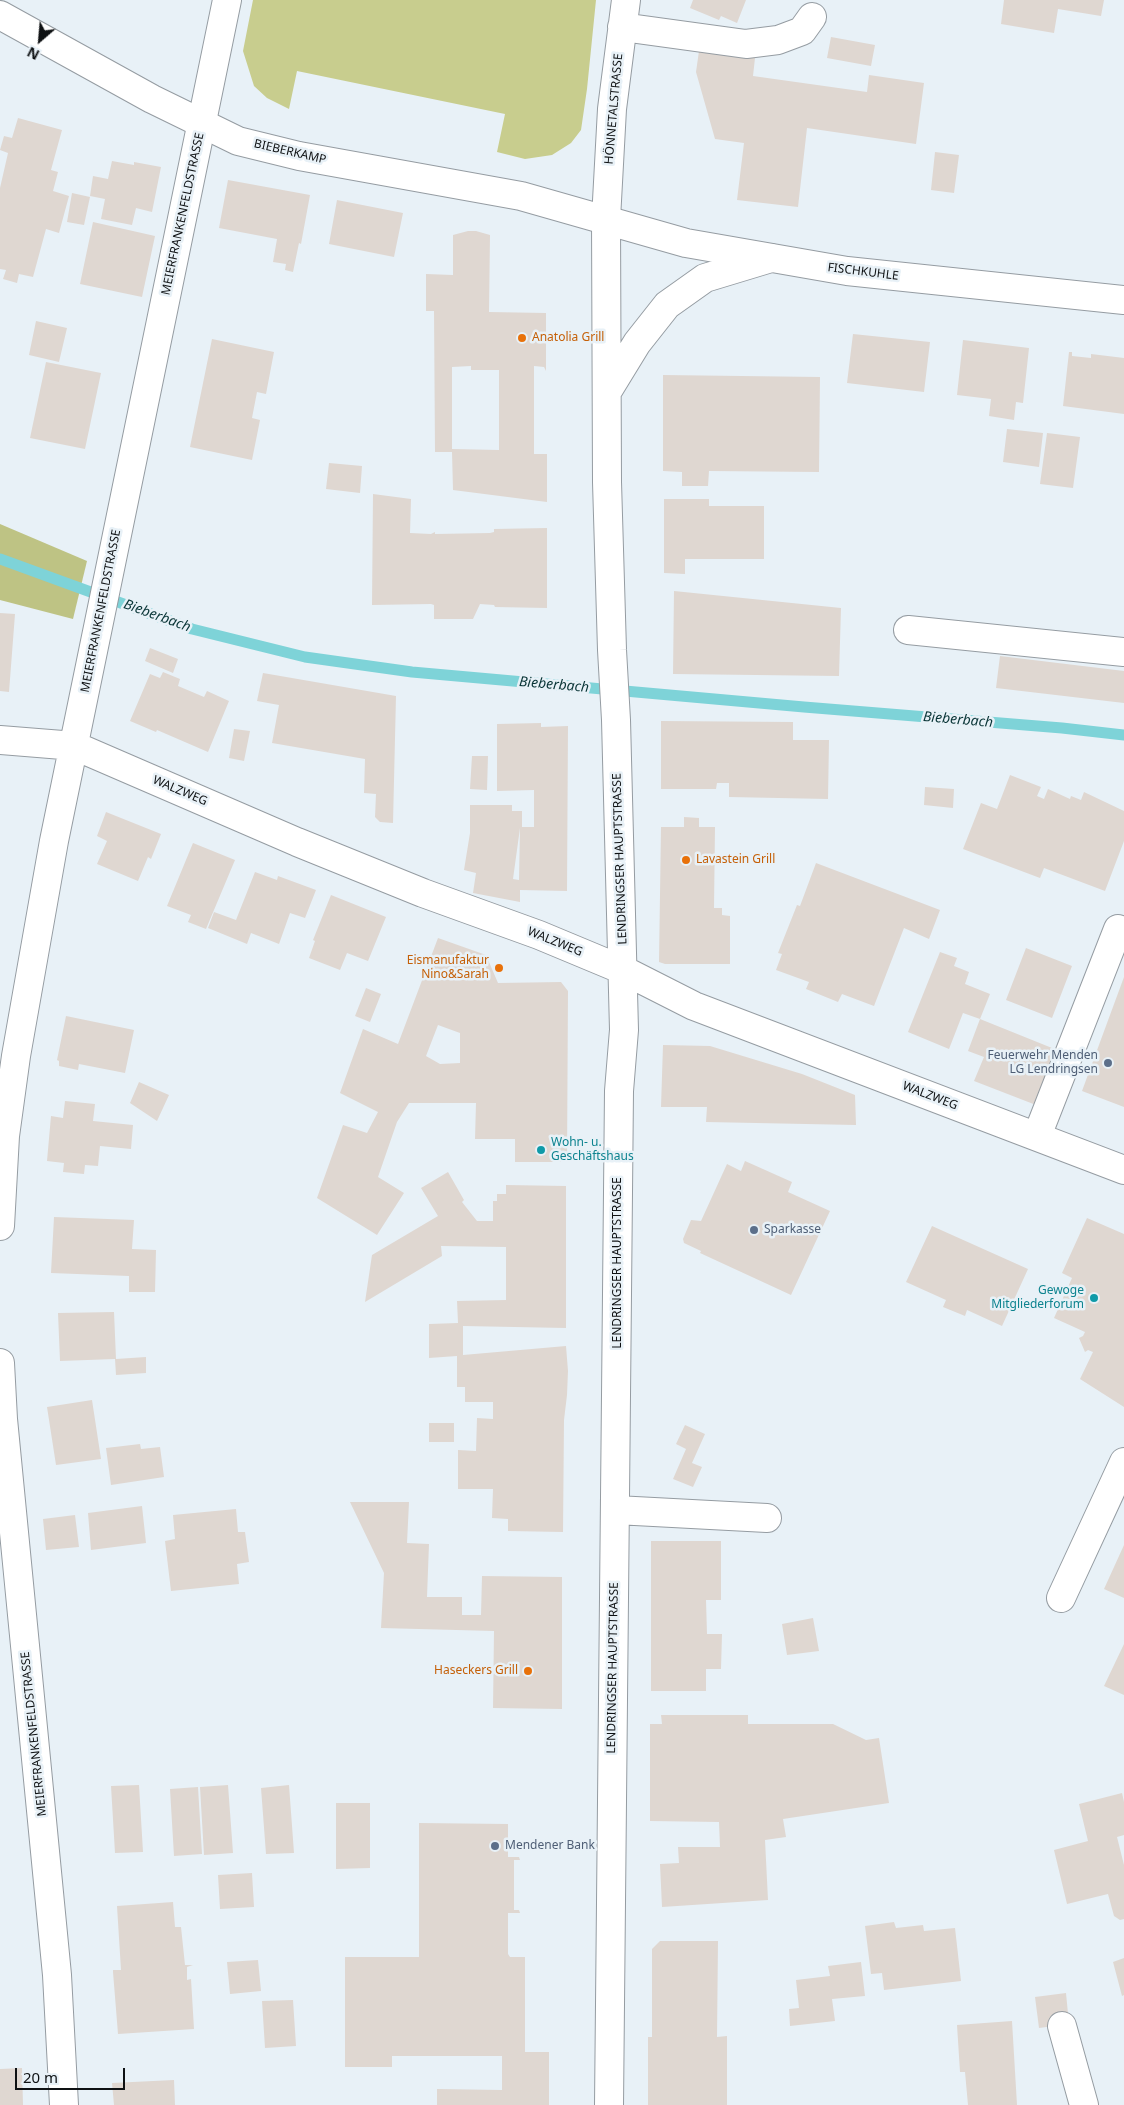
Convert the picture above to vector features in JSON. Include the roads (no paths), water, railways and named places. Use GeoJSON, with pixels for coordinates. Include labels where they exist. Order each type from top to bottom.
{"type":"FeatureCollection","features":[{"type":"Feature","properties":{"kind":"street","name":"MEIERFRANKENFELDSTRASSE"},"geometry":{"type":"LineString","coordinates":[[0,1226],[5,1136],[16,1056],[54,841],[227,0]]}},
{"type":"Feature","properties":{"kind":"street","name":"HÖNNETALSTRASSE"},"geometry":{"type":"LineString","coordinates":[[606,219],[612,109],[626,0]]}},
{"type":"Feature","properties":{"kind":"street","name":"BIEBERKAMP"},"geometry":{"type":"LineString","coordinates":[[0,15],[202,124],[238,141],[299,156],[521,196],[606,219]]}},
{"type":"Feature","properties":{"kind":"street"},"geometry":{"type":"LineString","coordinates":[[622,27],[746,44],[778,40],[802,32],[812,17]]}},
{"type":"Feature","properties":{"kind":"street","name":"FISCHKUHLE"},"geometry":{"type":"LineString","coordinates":[[606,219],[686,243],[847,271],[1124,300]]}},
{"type":"Feature","properties":{"kind":"street","name":"LENDRINGSER HAUPTSTRASSE"},"geometry":{"type":"LineString","coordinates":[[606,219],[607,482],[616,720],[624,1030],[619,1091],[609,2105]]}},
{"type":"Feature","properties":{"kind":"street"},"geometry":{"type":"LineString","coordinates":[[607,392],[637,343],[667,305],[705,278],[771,258]]}},
{"type":"Feature","properties":{"kind":"street"},"geometry":{"type":"LineString","coordinates":[[908,630],[1124,652]]}},
{"type":"Feature","properties":{"kind":"street","name":"WALZWEG"},"geometry":{"type":"LineString","coordinates":[[0,740],[75,746],[297,842],[423,893],[539,935],[623,970],[694,1006],[1124,1170]]}},
{"type":"Feature","properties":{"kind":"street"},"geometry":{"type":"LineString","coordinates":[[1037,1136],[1118,929]]}},
{"type":"Feature","properties":{"kind":"street","name":"MEIERFRANKENFELDSTRASSE"},"geometry":{"type":"LineString","coordinates":[[0,1363],[7,1542],[57,1974],[64,2105]]}},
{"type":"Feature","properties":{"kind":"street"},"geometry":{"type":"LineString","coordinates":[[1061,1598],[1124,1462]]}},
{"type":"Feature","properties":{"kind":"street"},"geometry":{"type":"LineString","coordinates":[[616,1510],[767,1518]]}},
{"type":"Feature","properties":{"kind":"street"},"geometry":{"type":"LineString","coordinates":[[1062,2026],[1084,2105]]}},
{"type":"Feature","properties":{"kind":"waterway","name":"Bieberbach"},"geometry":{"type":"LineString","coordinates":[[0,559],[192,629],[305,657],[412,672],[1062,728],[1124,735]]}},
{"type":"Feature","properties":{"kind":"place","name":"Anatolia Grill"},"geometry":{"type":"Point","coordinates":[522,338]}},
{"type":"Feature","properties":{"kind":"place","name":"Lavastein Grill"},"geometry":{"type":"Point","coordinates":[686,860]}},
{"type":"Feature","properties":{"kind":"place","name":"Eismanufaktur Nino&Sarah"},"geometry":{"type":"Point","coordinates":[499,968]}},
{"type":"Feature","properties":{"kind":"place","name":"Feuerwehr Menden LG Lendringsen"},"geometry":{"type":"Point","coordinates":[1108,1063]}},
{"type":"Feature","properties":{"kind":"place","name":"Wohn- u. Geschäftshaus"},"geometry":{"type":"Point","coordinates":[541,1150]}},
{"type":"Feature","properties":{"kind":"place","name":"Sparkasse"},"geometry":{"type":"Point","coordinates":[754,1230]}},
{"type":"Feature","properties":{"kind":"place","name":"Gewoge Mitgliederforum"},"geometry":{"type":"Point","coordinates":[1094,1298]}},
{"type":"Feature","properties":{"kind":"place","name":"Haseckers Grill"},"geometry":{"type":"Point","coordinates":[528,1671]}},
{"type":"Feature","properties":{"kind":"place","name":"Mendener Bank"},"geometry":{"type":"Point","coordinates":[495,1846]}}]}
